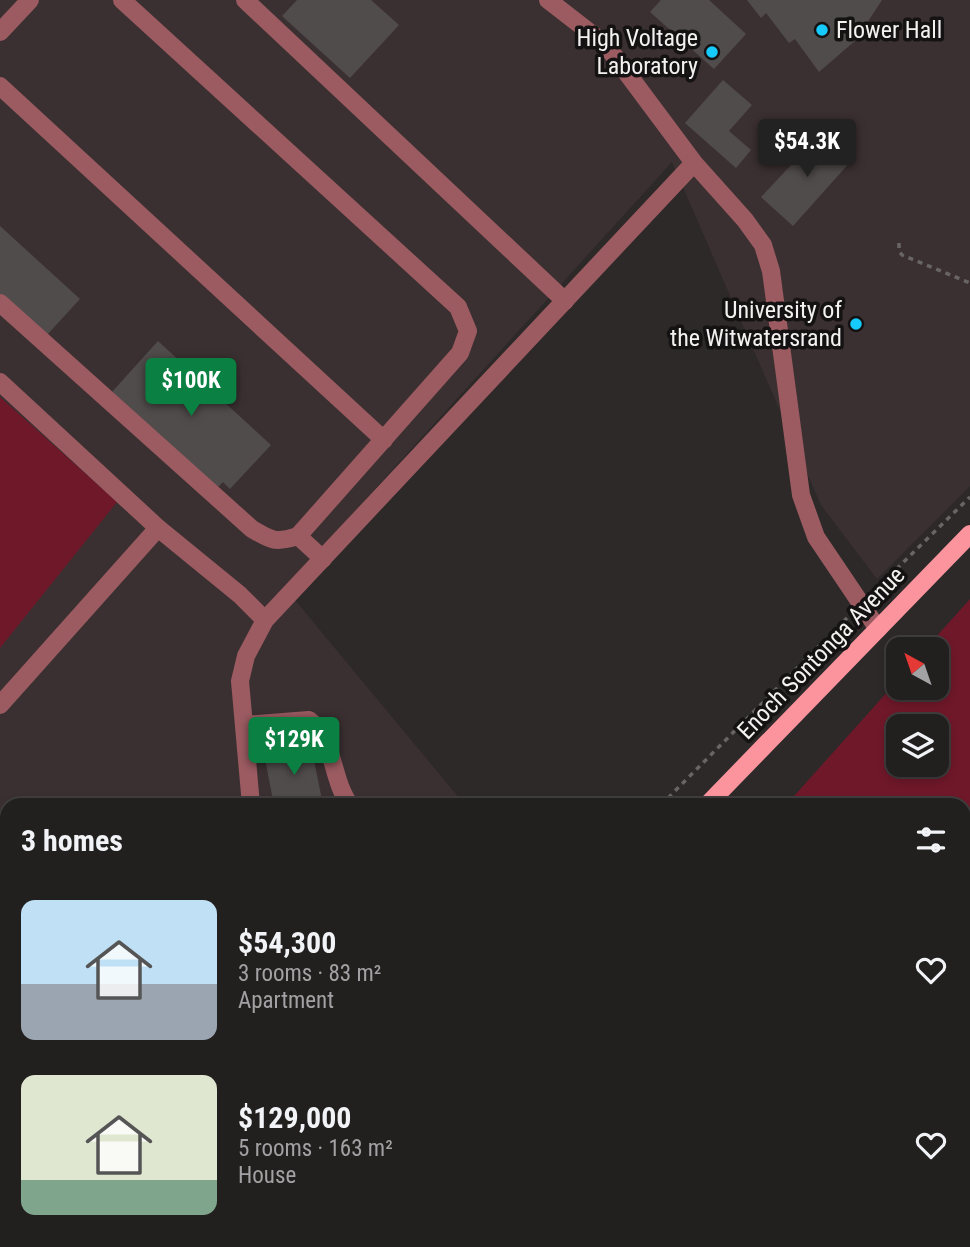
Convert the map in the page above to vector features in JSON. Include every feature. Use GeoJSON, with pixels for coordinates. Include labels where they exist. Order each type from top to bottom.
{"type":"FeatureCollection","features":[{"type":"Feature","properties":{"kind":"main road","name":"Enoch Sontonga Avenue"},"geometry":{"type":"LineString","coordinates":[[713,798],[970,534]]}},
{"type":"Feature","properties":{"kind":"lane"},"geometry":{"type":"LineString","coordinates":[[0,32],[30,0]]}},
{"type":"Feature","properties":{"kind":"lane"},"geometry":{"type":"LineString","coordinates":[[0,303],[252,528],[267,538],[280,541],[299,537],[460,353],[468,331],[458,307],[122,0]]}},
{"type":"Feature","properties":{"kind":"lane"},"geometry":{"type":"LineString","coordinates":[[245,0],[565,301]]}},
{"type":"Feature","properties":{"kind":"lane"},"geometry":{"type":"LineString","coordinates":[[548,0],[612,53],[694,163],[745,220],[763,245],[771,271],[801,495],[816,537],[878,629]]}},
{"type":"Feature","properties":{"kind":"lane"},"geometry":{"type":"LineString","coordinates":[[0,86],[384,440]]}},
{"type":"Feature","properties":{"kind":"lane"},"geometry":{"type":"LineString","coordinates":[[250,798],[240,681],[246,656],[265,620],[694,163]]}},
{"type":"Feature","properties":{"kind":"lane"},"geometry":{"type":"LineString","coordinates":[[0,382],[158,528],[240,595],[265,620]]}},
{"type":"Feature","properties":{"kind":"lane"},"geometry":{"type":"LineString","coordinates":[[0,705],[158,528]]}},
{"type":"Feature","properties":{"kind":"lane"},"geometry":{"type":"LineString","coordinates":[[299,537],[323,559]]}},
{"type":"Feature","properties":{"kind":"lane"},"geometry":{"type":"LineString","coordinates":[[244,725],[309,720],[317,726],[325,740],[339,786],[346,798]]}},
{"type":"Feature","properties":{"kind":"path"},"geometry":{"type":"LineString","coordinates":[[900,243],[899,251],[902,256],[970,283]]}},
{"type":"Feature","properties":{"kind":"path"},"geometry":{"type":"LineString","coordinates":[[668,798],[970,497]]}},
{"type":"Feature","properties":{"kind":"shaded area"},"geometry":{"type":"Polygon","coordinates":[[[0,0],[970,0],[970,486],[877,579],[821,505],[672,162],[285,588],[459,798],[0,798],[0,0]]]}},
{"type":"Feature","properties":{"kind":"shaded area"},"geometry":{"type":"Polygon","coordinates":[[[0,397],[117,502],[0,648],[0,397]]]}},
{"type":"Feature","properties":{"kind":"shaded area"},"geometry":{"type":"Polygon","coordinates":[[[970,599],[970,798],[792,798],[886,693],[886,700],[949,700],[949,637],[936,637],[970,599]]]}},
{"type":"Feature","properties":{"kind":"building"},"geometry":{"type":"Polygon","coordinates":[[[297,0],[371,0],[399,25],[350,78],[282,16],[297,0]]]}},
{"type":"Feature","properties":{"kind":"building","name":"High Voltage Laboratory"},"geometry":{"type":"Polygon","coordinates":[[[661,0],[709,0],[746,34],[714,69],[650,12],[661,0]]]}},
{"type":"Feature","properties":{"kind":"building","name":"Flower Hall"},"geometry":{"type":"Polygon","coordinates":[[[747,0],[882,0],[856,40],[819,72],[795,39],[789,43],[766,13],[761,18],[747,0]]]}},
{"type":"Feature","properties":{"kind":"building"},"geometry":{"type":"Polygon","coordinates":[[[723,80],[752,105],[729,131],[751,150],[736,168],[685,123],[723,80]]]}},
{"type":"Feature","properties":{"kind":"building"},"geometry":{"type":"Polygon","coordinates":[[[822,132],[852,160],[793,226],[761,197],[822,132]]]}},
{"type":"Feature","properties":{"kind":"building"},"geometry":{"type":"Polygon","coordinates":[[[0,226],[80,299],[46,336],[0,294],[0,226]]]}},
{"type":"Feature","properties":{"kind":"building"},"geometry":{"type":"Polygon","coordinates":[[[158,341],[271,445],[230,489],[223,482],[216,489],[111,393],[158,341]]]}},
{"type":"Feature","properties":{"kind":"building"},"geometry":{"type":"Polygon","coordinates":[[[311,745],[322,798],[273,798],[264,754],[311,745]]]}},
{"type":"Feature","properties":{"kind":"place","name":"Flower Hall"},"geometry":{"type":"Point","coordinates":[822,30]}},
{"type":"Feature","properties":{"kind":"place","name":"High Voltage Laboratory"},"geometry":{"type":"Point","coordinates":[712,52]}},
{"type":"Feature","properties":{"kind":"place","name":"University of the Witwatersrand"},"geometry":{"type":"Point","coordinates":[856,324]}}]}
